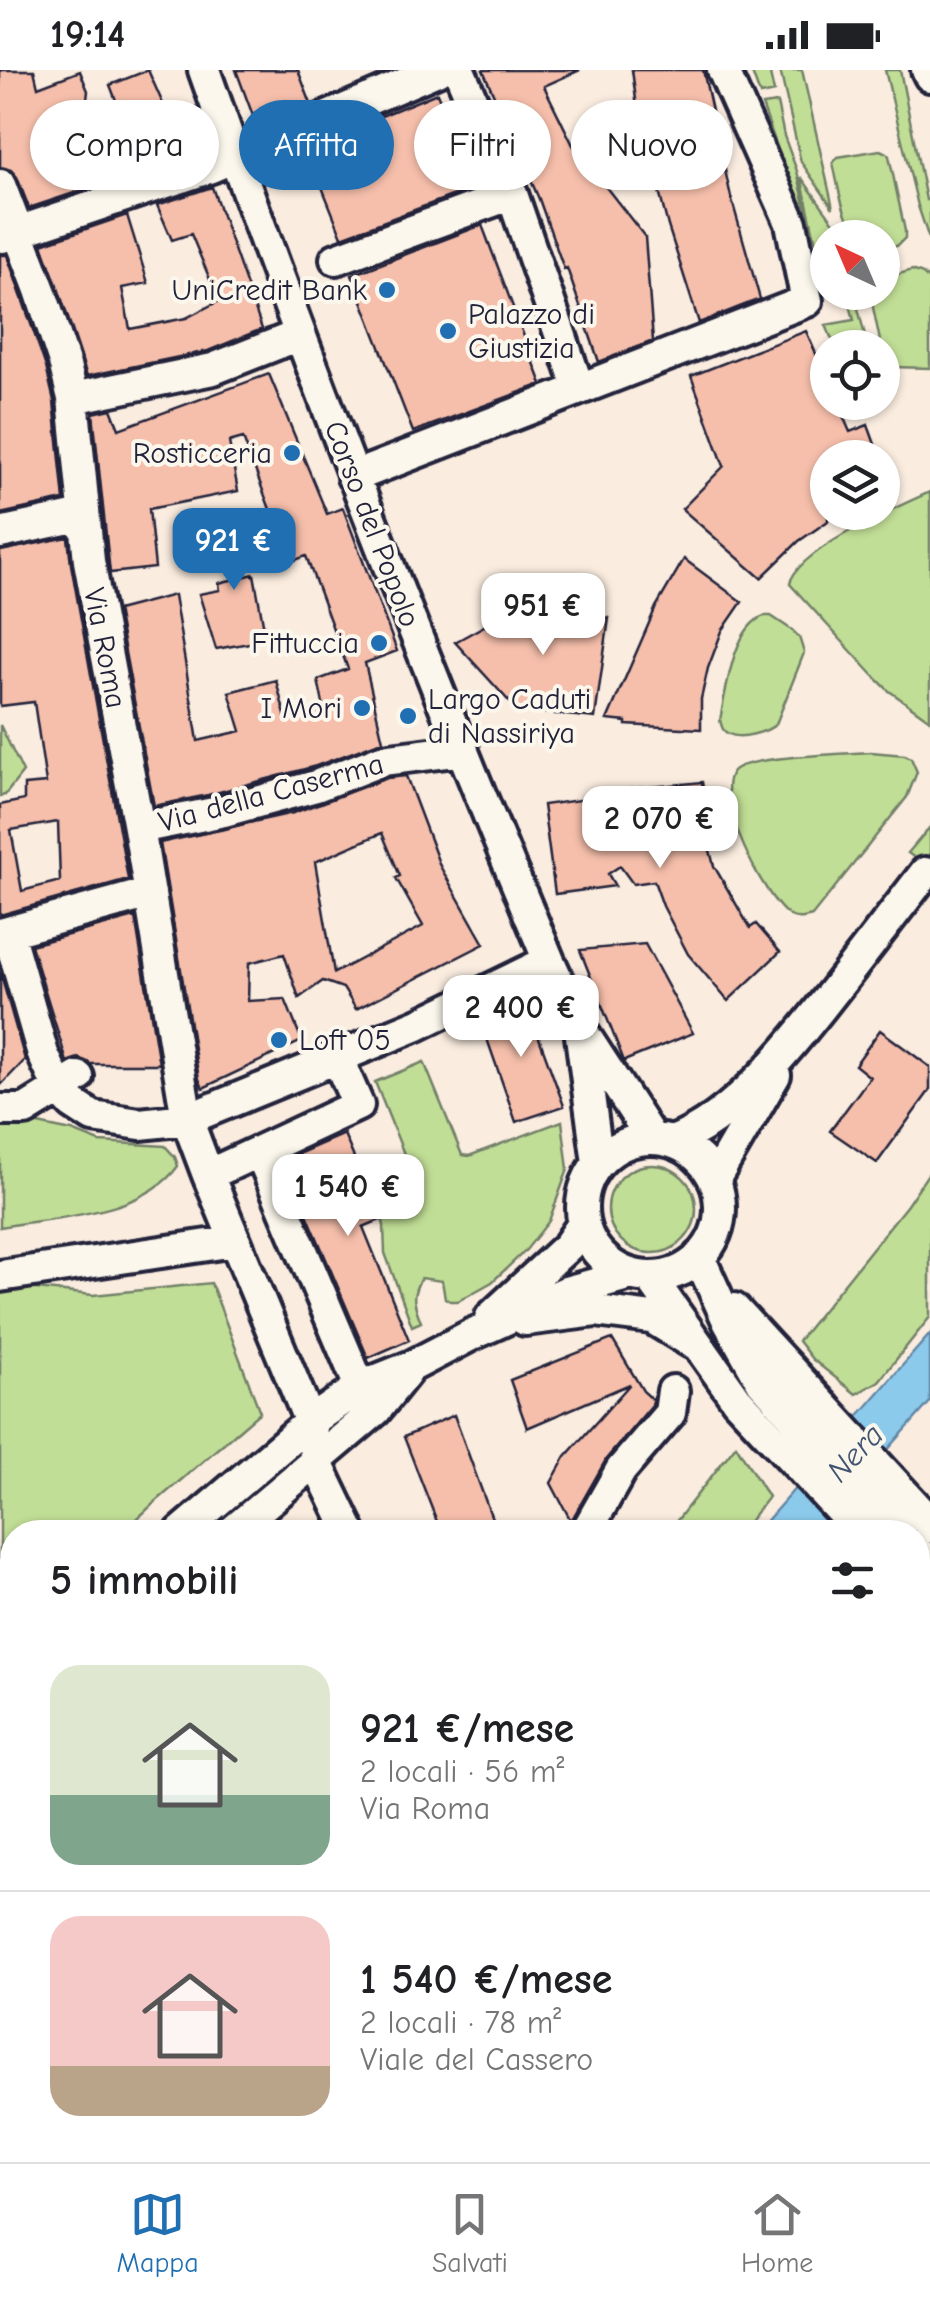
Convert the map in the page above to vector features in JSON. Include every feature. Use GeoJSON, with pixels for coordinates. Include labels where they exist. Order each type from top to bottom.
{"type":"FeatureCollection","features":[{"type":"Feature","properties":{"kind":"street","name":"Corso del Popolo"},"geometry":{"type":"LineString","coordinates":[[204,70],[353,477],[549,962],[580,1028],[662,1140]]}},
{"type":"Feature","properties":{"kind":"street"},"geometry":{"type":"LineString","coordinates":[[9,235],[234,158],[387,80],[437,70]]}},
{"type":"Feature","properties":{"kind":"street"},"geometry":{"type":"LineString","coordinates":[[459,70],[512,194],[578,388]]}},
{"type":"Feature","properties":{"kind":"street"},"geometry":{"type":"LineString","coordinates":[[353,477],[807,301],[791,223],[724,70]]}},
{"type":"Feature","properties":{"kind":"street","name":"Via Roma"},"geometry":{"type":"LineString","coordinates":[[0,185],[9,235],[64,362],[73,398],[89,561],[150,893],[175,1085],[208,1176],[310,1422],[316,1461],[344,1520]]}},
{"type":"Feature","properties":{"kind":"street"},"geometry":{"type":"LineString","coordinates":[[336,259],[512,194]]}},
{"type":"Feature","properties":{"kind":"street"},"geometry":{"type":"LineString","coordinates":[[73,398],[213,370],[299,335]]}},
{"type":"Feature","properties":{"kind":"street"},"geometry":{"type":"LineString","coordinates":[[0,533],[83,515]]}},
{"type":"Feature","properties":{"kind":"street","name":"Via della Caserma"},"geometry":{"type":"LineString","coordinates":[[139,828],[224,811],[316,786],[382,760],[463,750]]}},
{"type":"Feature","properties":{"kind":"street"},"geometry":{"type":"LineString","coordinates":[[714,1180],[788,1050],[925,873]]}},
{"type":"Feature","properties":{"kind":"street"},"geometry":{"type":"LineString","coordinates":[[150,893],[4,933],[43,1054],[93,1117],[116,1122],[140,1124],[187,1118],[417,1024],[549,962]]}},
{"type":"Feature","properties":{"kind":"street","name":"Corso del Popolo"},"geometry":{"type":"LineString","coordinates":[[580,1028],[598,1163]]}},
{"type":"Feature","properties":{"kind":"street"},"geometry":{"type":"LineString","coordinates":[[788,1050],[718,1116],[684,1138],[632,1142],[598,1163],[582,1202],[584,1224],[600,1256],[614,1267],[640,1276],[677,1314],[737,1400],[849,1520]]}},
{"type":"Feature","properties":{"kind":"street"},"geometry":{"type":"LineString","coordinates":[[208,1176],[358,1105],[337,1058]]}},
{"type":"Feature","properties":{"kind":"street"},"geometry":{"type":"LineString","coordinates":[[0,1110],[25,1110],[70,1090]]}},
{"type":"Feature","properties":{"kind":"street"},"geometry":{"type":"LineString","coordinates":[[195,1520],[310,1422],[368,1398],[410,1367],[472,1334],[566,1292],[640,1276],[668,1275],[699,1257],[714,1234],[720,1207],[714,1180],[689,1150],[662,1140]]}},
{"type":"Feature","properties":{"kind":"street"},"geometry":{"type":"LineString","coordinates":[[260,1152],[368,1398]]}},
{"type":"Feature","properties":{"kind":"street"},"geometry":{"type":"LineString","coordinates":[[472,1334],[568,1246],[584,1224]]}},
{"type":"Feature","properties":{"kind":"street"},"geometry":{"type":"LineString","coordinates":[[0,1276],[235,1241]]}},
{"type":"Feature","properties":{"kind":"street"},"geometry":{"type":"LineString","coordinates":[[699,1257],[728,1323],[907,1520]]}},
{"type":"Feature","properties":{"kind":"street"},"geometry":{"type":"LineString","coordinates":[[502,1322],[596,1310],[652,1318],[698,1346]]}},
{"type":"Feature","properties":{"kind":"street"},"geometry":{"type":"LineString","coordinates":[[677,1314],[773,1372]]}},
{"type":"Feature","properties":{"kind":"street"},"geometry":{"type":"LineString","coordinates":[[593,1520],[621,1470],[670,1413],[673,1392]]}},
{"type":"Feature","properties":{"kind":"street"},"geometry":{"type":"LineString","coordinates":[[246,1520],[316,1461],[368,1398]]}},
{"type":"Feature","properties":{"kind":"green space"},"geometry":{"type":"Polygon","coordinates":[[[751,70],[769,70],[774,92],[760,95],[751,70]]]}},
{"type":"Feature","properties":{"kind":"green space"},"geometry":{"type":"Polygon","coordinates":[[[780,70],[802,70],[833,208],[801,162],[780,70]]]}},
{"type":"Feature","properties":{"kind":"green space"},"geometry":{"type":"Polygon","coordinates":[[[885,70],[900,70],[926,200],[930,200],[930,242],[918,206],[885,70]]]}},
{"type":"Feature","properties":{"kind":"green space"},"geometry":{"type":"Polygon","coordinates":[[[777,103],[797,171],[810,238],[762,105],[777,103]]]}},
{"type":"Feature","properties":{"kind":"green space"},"geometry":{"type":"Polygon","coordinates":[[[880,150],[887,153],[905,231],[900,243],[900,220],[849,220],[833,163],[838,157],[880,150]]]}},
{"type":"Feature","properties":{"kind":"green space"},"geometry":{"type":"Polygon","coordinates":[[[801,177],[832,220],[811,220],[801,177]]]}},
{"type":"Feature","properties":{"kind":"green space"},"geometry":{"type":"Polygon","coordinates":[[[912,270],[930,281],[930,368],[900,367],[900,330],[878,330],[874,310],[900,310],[900,274],[912,270]]]}},
{"type":"Feature","properties":{"kind":"green space"},"geometry":{"type":"Polygon","coordinates":[[[851,310],[858,310],[864,330],[828,330],[826,325],[854,320],[851,310]]]}},
{"type":"Feature","properties":{"kind":"green space"},"geometry":{"type":"Polygon","coordinates":[[[930,492],[930,720],[888,690],[790,584],[796,571],[810,558],[853,530],[900,530],[900,506],[930,492]]]}},
{"type":"Feature","properties":{"kind":"green space"},"geometry":{"type":"Polygon","coordinates":[[[764,616],[771,616],[792,630],[804,653],[776,724],[754,734],[734,736],[724,730],[720,720],[728,678],[745,633],[764,616]]]}},
{"type":"Feature","properties":{"kind":"green space"},"geometry":{"type":"Polygon","coordinates":[[[0,725],[23,772],[0,796],[0,725]]]}},
{"type":"Feature","properties":{"kind":"green space"},"geometry":{"type":"Polygon","coordinates":[[[871,752],[911,758],[917,772],[907,797],[812,916],[790,916],[768,891],[744,847],[730,802],[728,784],[733,771],[776,759],[871,752]]]}},
{"type":"Feature","properties":{"kind":"green space"},"geometry":{"type":"Polygon","coordinates":[[[930,827],[930,869],[908,853],[930,827]]]}},
{"type":"Feature","properties":{"kind":"green space"},"geometry":{"type":"Polygon","coordinates":[[[424,1062],[462,1155],[469,1156],[562,1121],[568,1169],[549,1221],[492,1282],[458,1301],[450,1301],[445,1298],[442,1281],[421,1278],[414,1300],[421,1322],[412,1326],[385,1253],[384,1226],[369,1178],[406,1159],[375,1082],[424,1062]]]}},
{"type":"Feature","properties":{"kind":"green space"},"geometry":{"type":"Polygon","coordinates":[[[0,1118],[72,1131],[100,1142],[165,1146],[178,1166],[144,1195],[121,1204],[0,1227],[0,1118]]]}},
{"type":"Feature","properties":{"kind":"green space"},"geometry":{"type":"Polygon","coordinates":[[[652,1165],[669,1168],[683,1178],[693,1192],[693,1226],[683,1240],[669,1250],[652,1253],[635,1250],[621,1240],[611,1226],[608,1209],[611,1192],[621,1178],[635,1168],[652,1165]]]}},
{"type":"Feature","properties":{"kind":"green space"},"geometry":{"type":"Polygon","coordinates":[[[930,1171],[930,1317],[879,1381],[856,1394],[812,1359],[798,1341],[930,1171]]]}},
{"type":"Feature","properties":{"kind":"green space"},"geometry":{"type":"Polygon","coordinates":[[[211,1283],[260,1412],[136,1520],[0,1520],[0,1290],[17,1287],[93,1295],[211,1283]]]}},
{"type":"Feature","properties":{"kind":"green space"},"geometry":{"type":"Polygon","coordinates":[[[736,1445],[768,1497],[750,1520],[677,1520],[736,1445]]]}},
{"type":"Feature","properties":{"kind":"water","name":"Nera"},"geometry":{"type":"Polygon","coordinates":[[[930,1334],[930,1402],[826,1520],[767,1520],[930,1334]]]}},
{"type":"Feature","properties":{"kind":"building"},"geometry":{"type":"Polygon","coordinates":[[[0,70],[34,70],[38,87],[80,71],[88,91],[87,100],[30,100],[30,190],[83,190],[29,208],[17,177],[0,167],[0,70]]]}},
{"type":"Feature","properties":{"kind":"building"},"geometry":{"type":"Polygon","coordinates":[[[148,70],[161,100],[116,100],[110,85],[148,70]]]}},
{"type":"Feature","properties":{"kind":"building"},"geometry":{"type":"Polygon","coordinates":[[[236,70],[298,70],[309,100],[247,100],[236,70]]]}},
{"type":"Feature","properties":{"kind":"building"},"geometry":{"type":"Polygon","coordinates":[[[483,70],[580,70],[544,86],[551,100],[496,100],[483,70]]]}},
{"type":"Feature","properties":{"kind":"building"},"geometry":{"type":"Polygon","coordinates":[[[632,70],[703,70],[710,100],[636,100],[632,70]]]}},
{"type":"Feature","properties":{"kind":"building"},"geometry":{"type":"Polygon","coordinates":[[[437,93],[440,100],[420,100],[437,93]]]}},
{"type":"Feature","properties":{"kind":"building"},"geometry":{"type":"Polygon","coordinates":[[[551,100],[571,141],[571,190],[608,190],[645,237],[653,341],[599,362],[535,190],[551,190],[551,100]]]}},
{"type":"Feature","properties":{"kind":"building"},"geometry":{"type":"Polygon","coordinates":[[[414,102],[414,190],[468,190],[342,237],[323,190],[394,190],[394,111],[414,102]]]}},
{"type":"Feature","properties":{"kind":"building"},"geometry":{"type":"Polygon","coordinates":[[[213,190],[262,329],[208,351],[87,376],[42,244],[127,215],[148,283],[122,288],[130,329],[186,318],[219,301],[191,234],[172,240],[157,205],[213,190]]]}},
{"type":"Feature","properties":{"kind":"building"},"geometry":{"type":"Polygon","coordinates":[[[659,190],[729,190],[760,299],[699,323],[659,190]]]}},
{"type":"Feature","properties":{"kind":"building","name":"Palazzo di Giustizia"},"geometry":{"type":"Polygon","coordinates":[[[482,225],[542,384],[413,432],[352,275],[482,225]]]}},
{"type":"Feature","properties":{"kind":"building"},"geometry":{"type":"Polygon","coordinates":[[[0,255],[7,255],[46,367],[54,401],[64,500],[0,514],[0,255]]]}},
{"type":"Feature","properties":{"kind":"building"},"geometry":{"type":"Polygon","coordinates":[[[806,331],[810,340],[810,420],[845,420],[850,432],[868,425],[873,440],[810,440],[810,530],[815,530],[761,578],[682,509],[724,466],[691,376],[806,331]]]}},
{"type":"Feature","properties":{"kind":"building"},"geometry":{"type":"Polygon","coordinates":[[[269,374],[327,514],[343,508],[397,651],[365,663],[383,741],[316,766],[154,806],[117,610],[174,595],[198,741],[241,731],[229,692],[276,680],[286,719],[324,708],[318,680],[348,669],[306,556],[290,562],[243,438],[229,442],[238,491],[149,509],[155,568],[110,573],[93,413],[111,409],[119,429],[269,374]]]}},
{"type":"Feature","properties":{"kind":"building"},"geometry":{"type":"Polygon","coordinates":[[[68,537],[128,879],[0,915],[0,805],[24,800],[24,785],[46,783],[34,702],[0,706],[0,551],[68,537]],[[58,822],[11,830],[22,891],[60,881],[58,822]]]}},
{"type":"Feature","properties":{"kind":"building"},"geometry":{"type":"Polygon","coordinates":[[[684,559],[742,602],[722,631],[708,668],[701,699],[701,729],[626,725],[607,720],[656,607],[684,559]]]}},
{"type":"Feature","properties":{"kind":"building"},"geometry":{"type":"Polygon","coordinates":[[[254,574],[266,640],[216,649],[199,594],[220,590],[219,583],[254,574]]]}},
{"type":"Feature","properties":{"kind":"building"},"geometry":{"type":"Polygon","coordinates":[[[533,599],[609,618],[595,718],[517,710],[455,642],[533,599]]]}},
{"type":"Feature","properties":{"kind":"building"},"geometry":{"type":"Polygon","coordinates":[[[406,776],[440,866],[484,944],[356,1009],[343,988],[323,981],[299,998],[284,954],[249,963],[248,1001],[285,999],[302,1041],[203,1088],[160,843],[293,813],[387,778],[406,776]],[[382,833],[315,862],[334,973],[423,926],[396,878],[400,876],[382,833]]]}},
{"type":"Feature","properties":{"kind":"building"},"geometry":{"type":"Polygon","coordinates":[[[702,782],[708,821],[703,823],[714,866],[750,928],[756,924],[780,952],[728,1001],[688,954],[654,881],[633,884],[620,866],[608,874],[615,886],[555,894],[543,805],[631,793],[631,789],[702,782]]]}},
{"type":"Feature","properties":{"kind":"building"},"geometry":{"type":"Polygon","coordinates":[[[135,917],[159,1064],[90,1064],[78,1058],[67,1062],[31,945],[135,917]]]}},
{"type":"Feature","properties":{"kind":"building"},"geometry":{"type":"Polygon","coordinates":[[[645,944],[693,1033],[624,1061],[580,950],[645,944]]]}},
{"type":"Feature","properties":{"kind":"building"},"geometry":{"type":"Polygon","coordinates":[[[0,972],[25,1060],[0,1086],[0,972]]]}},
{"type":"Feature","properties":{"kind":"building"},"geometry":{"type":"Polygon","coordinates":[[[523,994],[564,1106],[516,1122],[479,1016],[523,994]]]}},
{"type":"Feature","properties":{"kind":"building"},"geometry":{"type":"Polygon","coordinates":[[[880,1030],[930,1067],[930,1090],[877,1163],[830,1131],[870,1077],[855,1065],[880,1030]]]}},
{"type":"Feature","properties":{"kind":"building"},"geometry":{"type":"Polygon","coordinates":[[[344,1134],[380,1220],[363,1227],[409,1340],[368,1358],[284,1160],[344,1134]]]}},
{"type":"Feature","properties":{"kind":"building"},"geometry":{"type":"Polygon","coordinates":[[[612,1339],[643,1391],[653,1400],[607,1458],[572,1520],[551,1483],[566,1456],[630,1384],[527,1428],[510,1380],[612,1339]]]}},
{"type":"Feature","properties":{"kind":"building"},"geometry":{"type":"Polygon","coordinates":[[[454,1415],[493,1520],[436,1520],[404,1437],[454,1415]]]}},
{"type":"Feature","properties":{"kind":"place","name":"UniCredit Bank"},"geometry":{"type":"Point","coordinates":[387,290]}},
{"type":"Feature","properties":{"kind":"place","name":"Palazzo di Giustizia"},"geometry":{"type":"Point","coordinates":[448,331]}},
{"type":"Feature","properties":{"kind":"place","name":"Rosticceria"},"geometry":{"type":"Point","coordinates":[292,453]}},
{"type":"Feature","properties":{"kind":"place","name":"Fittuccia"},"geometry":{"type":"Point","coordinates":[379,643]}},
{"type":"Feature","properties":{"kind":"place","name":"I Mori"},"geometry":{"type":"Point","coordinates":[362,708]}},
{"type":"Feature","properties":{"kind":"place","name":"Largo Caduti di Nassiriya"},"geometry":{"type":"Point","coordinates":[408,716]}},
{"type":"Feature","properties":{"kind":"place","name":"Loft 05"},"geometry":{"type":"Point","coordinates":[279,1040]}}]}
